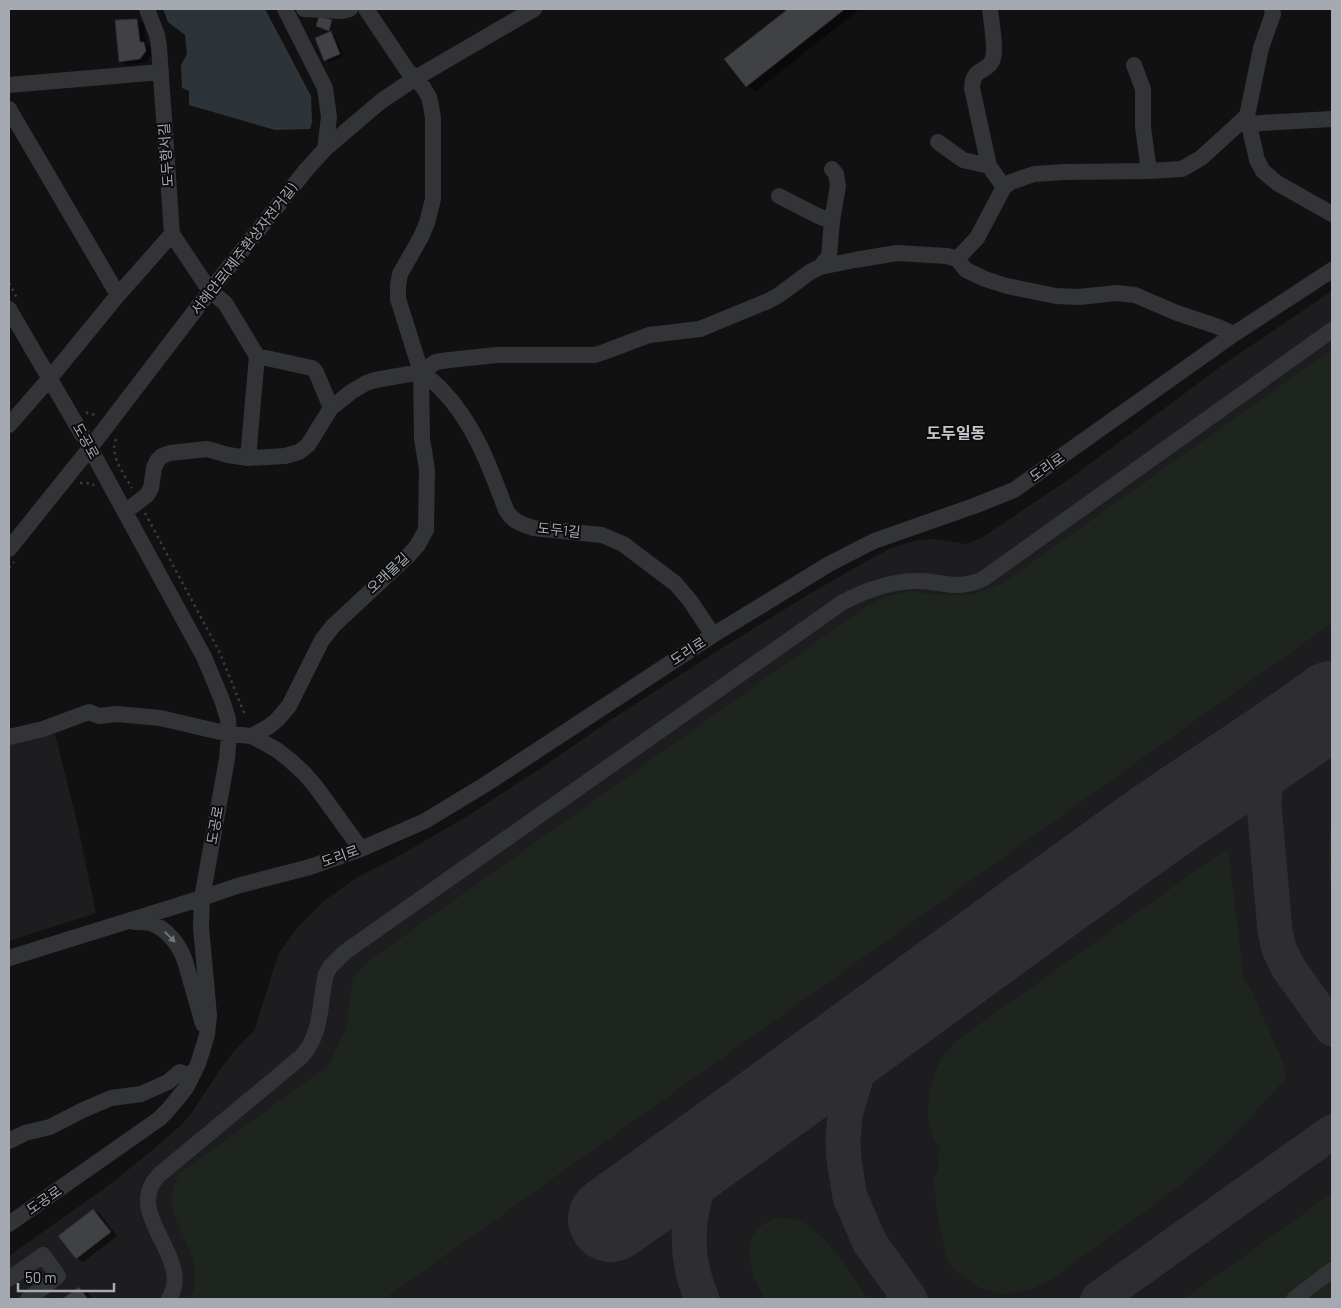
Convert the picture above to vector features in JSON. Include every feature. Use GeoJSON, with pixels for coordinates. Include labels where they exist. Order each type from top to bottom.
{"type":"FeatureCollection","features":[{"type":"Feature","properties":{"kind":"street","name":"도두항서길"},"geometry":{"type":"LineString","coordinates":[[147,9],[157,35],[172,234],[210,291],[225,303],[257,356]]}},
{"type":"Feature","properties":{"kind":"street"},"geometry":{"type":"LineString","coordinates":[[285,9],[324,88],[329,116],[325,149]]}},
{"type":"Feature","properties":{"kind":"street"},"geometry":{"type":"LineString","coordinates":[[304,9],[342,11],[350,9]]}},
{"type":"Feature","properties":{"kind":"street","name":"오래물길"},"geometry":{"type":"LineString","coordinates":[[252,736],[277,720],[289,706],[322,640],[333,626],[408,556],[426,530],[428,483],[422,439],[421,372],[398,298],[398,285],[400,274],[421,237],[433,199],[432,106],[423,87],[407,70],[366,9]]}},
{"type":"Feature","properties":{"kind":"street","name":"서해안로(제주환상자전거길)"},"geometry":{"type":"LineString","coordinates":[[9,549],[90,448],[210,291],[306,170],[325,149],[380,102],[414,79],[534,9]]}},
{"type":"Feature","properties":{"kind":"street"},"geometry":{"type":"LineString","coordinates":[[990,9],[994,59],[972,78],[972,88],[989,166],[1004,187]]}},
{"type":"Feature","properties":{"kind":"street"},"geometry":{"type":"LineString","coordinates":[[1272,9],[1273,14],[1261,48],[1248,120],[1257,160],[1263,171],[1277,183],[1332,214]]}},
{"type":"Feature","properties":{"kind":"street"},"geometry":{"type":"LineString","coordinates":[[1134,64],[1143,89],[1143,127],[1149,171]]}},
{"type":"Feature","properties":{"kind":"street"},"geometry":{"type":"LineString","coordinates":[[9,85],[161,72]]}},
{"type":"Feature","properties":{"kind":"street"},"geometry":{"type":"LineString","coordinates":[[9,109],[118,295]]}},
{"type":"Feature","properties":{"kind":"street"},"geometry":{"type":"LineString","coordinates":[[1248,120],[1261,123],[1332,119]]}},
{"type":"Feature","properties":{"kind":"street"},"geometry":{"type":"LineString","coordinates":[[957,259],[977,238],[1004,187],[1011,182],[1034,174],[1182,169],[1201,158],[1248,120]]}},
{"type":"Feature","properties":{"kind":"street"},"geometry":{"type":"LineString","coordinates":[[938,142],[963,160],[989,166]]}},
{"type":"Feature","properties":{"kind":"street"},"geometry":{"type":"LineString","coordinates":[[820,267],[830,256],[832,221],[838,186],[836,174],[832,169]]}},
{"type":"Feature","properties":{"kind":"street"},"geometry":{"type":"LineString","coordinates":[[779,196],[832,221]]}},
{"type":"Feature","properties":{"kind":"street"},"geometry":{"type":"LineString","coordinates":[[9,425],[172,234]]}},
{"type":"Feature","properties":{"kind":"street"},"geometry":{"type":"LineString","coordinates":[[126,512],[148,495],[154,468],[162,456],[170,453],[207,449],[248,458],[285,456],[299,452],[308,445],[331,408],[366,383],[421,372],[436,362],[497,356],[595,354],[649,335],[700,329],[768,301],[820,267],[897,253],[947,256],[957,259],[966,270],[985,279],[1006,286],[1056,296],[1079,297],[1116,292],[1134,295],[1234,334]]}},
{"type":"Feature","properties":{"kind":"street","name":"도리로"},"geometry":{"type":"LineString","coordinates":[[9,958],[237,886],[310,867],[361,849],[425,821],[486,784],[713,634],[828,564],[874,541],[1014,490],[1234,334],[1332,270]]}},
{"type":"Feature","properties":{"kind":"street","name":"도공로"},"geometry":{"type":"LineString","coordinates":[[9,309],[126,512],[204,657],[222,700],[228,719],[229,734],[202,898],[201,927],[209,1014],[207,1035],[192,1076],[178,1099],[158,1119],[9,1224]]}},
{"type":"Feature","properties":{"kind":"street"},"geometry":{"type":"LineString","coordinates":[[169,1299],[174,1285],[173,1270],[171,1259],[149,1211],[147,1203],[149,1188],[159,1175],[307,1051],[317,1029],[326,974],[330,967],[345,952],[843,602],[862,592],[886,585],[923,581],[955,586],[971,584],[983,579],[1332,330]]}},
{"type":"Feature","properties":{"kind":"street"},"geometry":{"type":"LineString","coordinates":[[248,458],[257,356],[312,368],[316,372],[331,408]]}},
{"type":"Feature","properties":{"kind":"street","name":"도두1길"},"geometry":{"type":"LineString","coordinates":[[421,372],[441,388],[470,425],[490,468],[506,510],[514,520],[533,528],[602,535],[623,544],[676,584],[713,634]]}},
{"type":"Feature","properties":{"kind":"street"},"geometry":{"type":"LineString","coordinates":[[9,737],[49,727],[89,712],[100,716],[117,714],[160,718],[229,734],[252,736],[277,750],[304,773],[316,786],[361,849]]}},
{"type":"Feature","properties":{"kind":"street"},"geometry":{"type":"LineString","coordinates":[[126,922],[150,923],[177,944],[182,951],[207,1035]]}},
{"type":"Feature","properties":{"kind":"street"},"geometry":{"type":"LineString","coordinates":[[9,1142],[25,1133],[50,1128],[83,1110],[111,1098],[141,1094],[168,1082],[180,1072],[192,1076]]}},
{"type":"Feature","properties":{"kind":"street"},"geometry":{"type":"LineString","coordinates":[[9,1279],[43,1255],[58,1276],[28,1299]]}},
{"type":"Feature","properties":{"kind":"street"},"geometry":{"type":"LineString","coordinates":[[1294,1299],[1332,1270]]}},
{"type":"Feature","properties":{"kind":"path"},"geometry":{"type":"LineString","coordinates":[[116,438],[113,450],[116,458],[219,651],[245,715]]}},
{"type":"Feature","properties":{"kind":"path"},"geometry":{"type":"LineString","coordinates":[[76,488],[80,483],[87,482],[93,485]]}},
{"type":"Feature","properties":{"kind":"shaded area"},"geometry":{"type":"Polygon","coordinates":[[[163,9],[265,9],[311,96],[312,122],[310,129],[275,130],[189,105],[189,91],[182,88],[181,65],[187,54],[185,35],[168,22],[163,9]]]}},
{"type":"Feature","properties":{"kind":"shaded area"},"geometry":{"type":"Polygon","coordinates":[[[1332,291],[1332,1299],[9,1299],[9,1256],[109,1185],[149,1153],[190,1115],[222,1067],[255,1029],[279,953],[297,928],[324,901],[356,878],[466,817],[714,653],[865,562],[889,549],[917,540],[933,539],[966,544],[983,537],[1075,475],[1228,361],[1332,291]]]}},
{"type":"Feature","properties":{"kind":"shaded area"},"geometry":{"type":"Polygon","coordinates":[[[1332,349],[1332,623],[384,1299],[190,1299],[195,1287],[194,1261],[172,1210],[172,1190],[179,1174],[329,1065],[347,1026],[353,977],[366,963],[864,608],[887,596],[909,591],[941,595],[972,595],[1003,583],[1332,349]]]}},
{"type":"Feature","properties":{"kind":"shaded area"},"geometry":{"type":"Polygon","coordinates":[[[55,734],[77,822],[96,913],[9,941],[9,741],[55,734]]]}},
{"type":"Feature","properties":{"kind":"shaded area"},"geometry":{"type":"Polygon","coordinates":[[[1332,802],[1332,897],[1328,863],[1332,802]]]}},
{"type":"Feature","properties":{"kind":"shaded area"},"geometry":{"type":"Polygon","coordinates":[[[1228,848],[1244,979],[1250,987],[1284,1065],[1286,1072],[1284,1080],[1230,1140],[1182,1184],[1049,1281],[1029,1290],[1003,1294],[980,1288],[951,1267],[946,1257],[939,1223],[933,1179],[939,1165],[937,1158],[940,1147],[930,1127],[928,1103],[933,1079],[942,1058],[957,1040],[1228,848]]]}},
{"type":"Feature","properties":{"kind":"shaded area"},"geometry":{"type":"Polygon","coordinates":[[[1332,1193],[1332,1299],[1184,1299],[1332,1193]]]}},
{"type":"Feature","properties":{"kind":"shaded area"},"geometry":{"type":"Polygon","coordinates":[[[776,1218],[799,1221],[818,1234],[846,1267],[866,1299],[765,1299],[753,1274],[749,1255],[750,1246],[752,1237],[759,1228],[776,1218]]]}},
{"type":"Feature","properties":{"kind":"building"},"geometry":{"type":"Polygon","coordinates":[[[788,9],[845,9],[746,87],[724,59],[788,9]]]}},
{"type":"Feature","properties":{"kind":"building"},"geometry":{"type":"Polygon","coordinates":[[[319,16],[332,20],[329,31],[316,26],[319,16]]]}},
{"type":"Feature","properties":{"kind":"building"},"geometry":{"type":"Polygon","coordinates":[[[137,19],[140,42],[144,42],[146,51],[140,59],[119,62],[115,20],[137,19]]]}},
{"type":"Feature","properties":{"kind":"building"},"geometry":{"type":"Polygon","coordinates":[[[331,31],[340,54],[324,61],[315,38],[331,31]]]}},
{"type":"Feature","properties":{"kind":"building"},"geometry":{"type":"Polygon","coordinates":[[[93,1209],[111,1232],[76,1259],[58,1236],[93,1209]]]}},
{"type":"Feature","properties":{"kind":"building"},"geometry":{"type":"Polygon","coordinates":[[[79,1287],[88,1299],[62,1299],[79,1287]]]}},
{"type":"Feature","properties":{"kind":"taxiway"},"geometry":{"type":"LineString","coordinates":[[1325,710],[1301,730],[1282,750],[1269,774],[1264,805],[1275,931],[1279,949],[1289,969],[1332,1029]]}},
{"type":"Feature","properties":{"kind":"taxiway"},"geometry":{"type":"LineString","coordinates":[[910,1299],[870,1243],[850,1197],[844,1160],[843,1139],[845,1115],[857,1074],[866,1056],[880,1035],[924,992]]}},
{"type":"Feature","properties":{"kind":"taxiway"},"geometry":{"type":"LineString","coordinates":[[702,1299],[692,1266],[689,1231],[691,1214],[695,1197],[709,1165],[734,1131]]}},
{"type":"Feature","properties":{"kind":"taxiway"},"geometry":{"type":"LineString","coordinates":[[1098,1299],[1332,1132]]}},
{"type":"Feature","properties":{"kind":"runway"},"geometry":{"type":"LineString","coordinates":[[611,1219],[1145,832],[1332,704]]}},
{"type":"Feature","properties":{"kind":"district","name":"도두일동"},"geometry":{"type":"Point","coordinates":[956,433]}}]}
